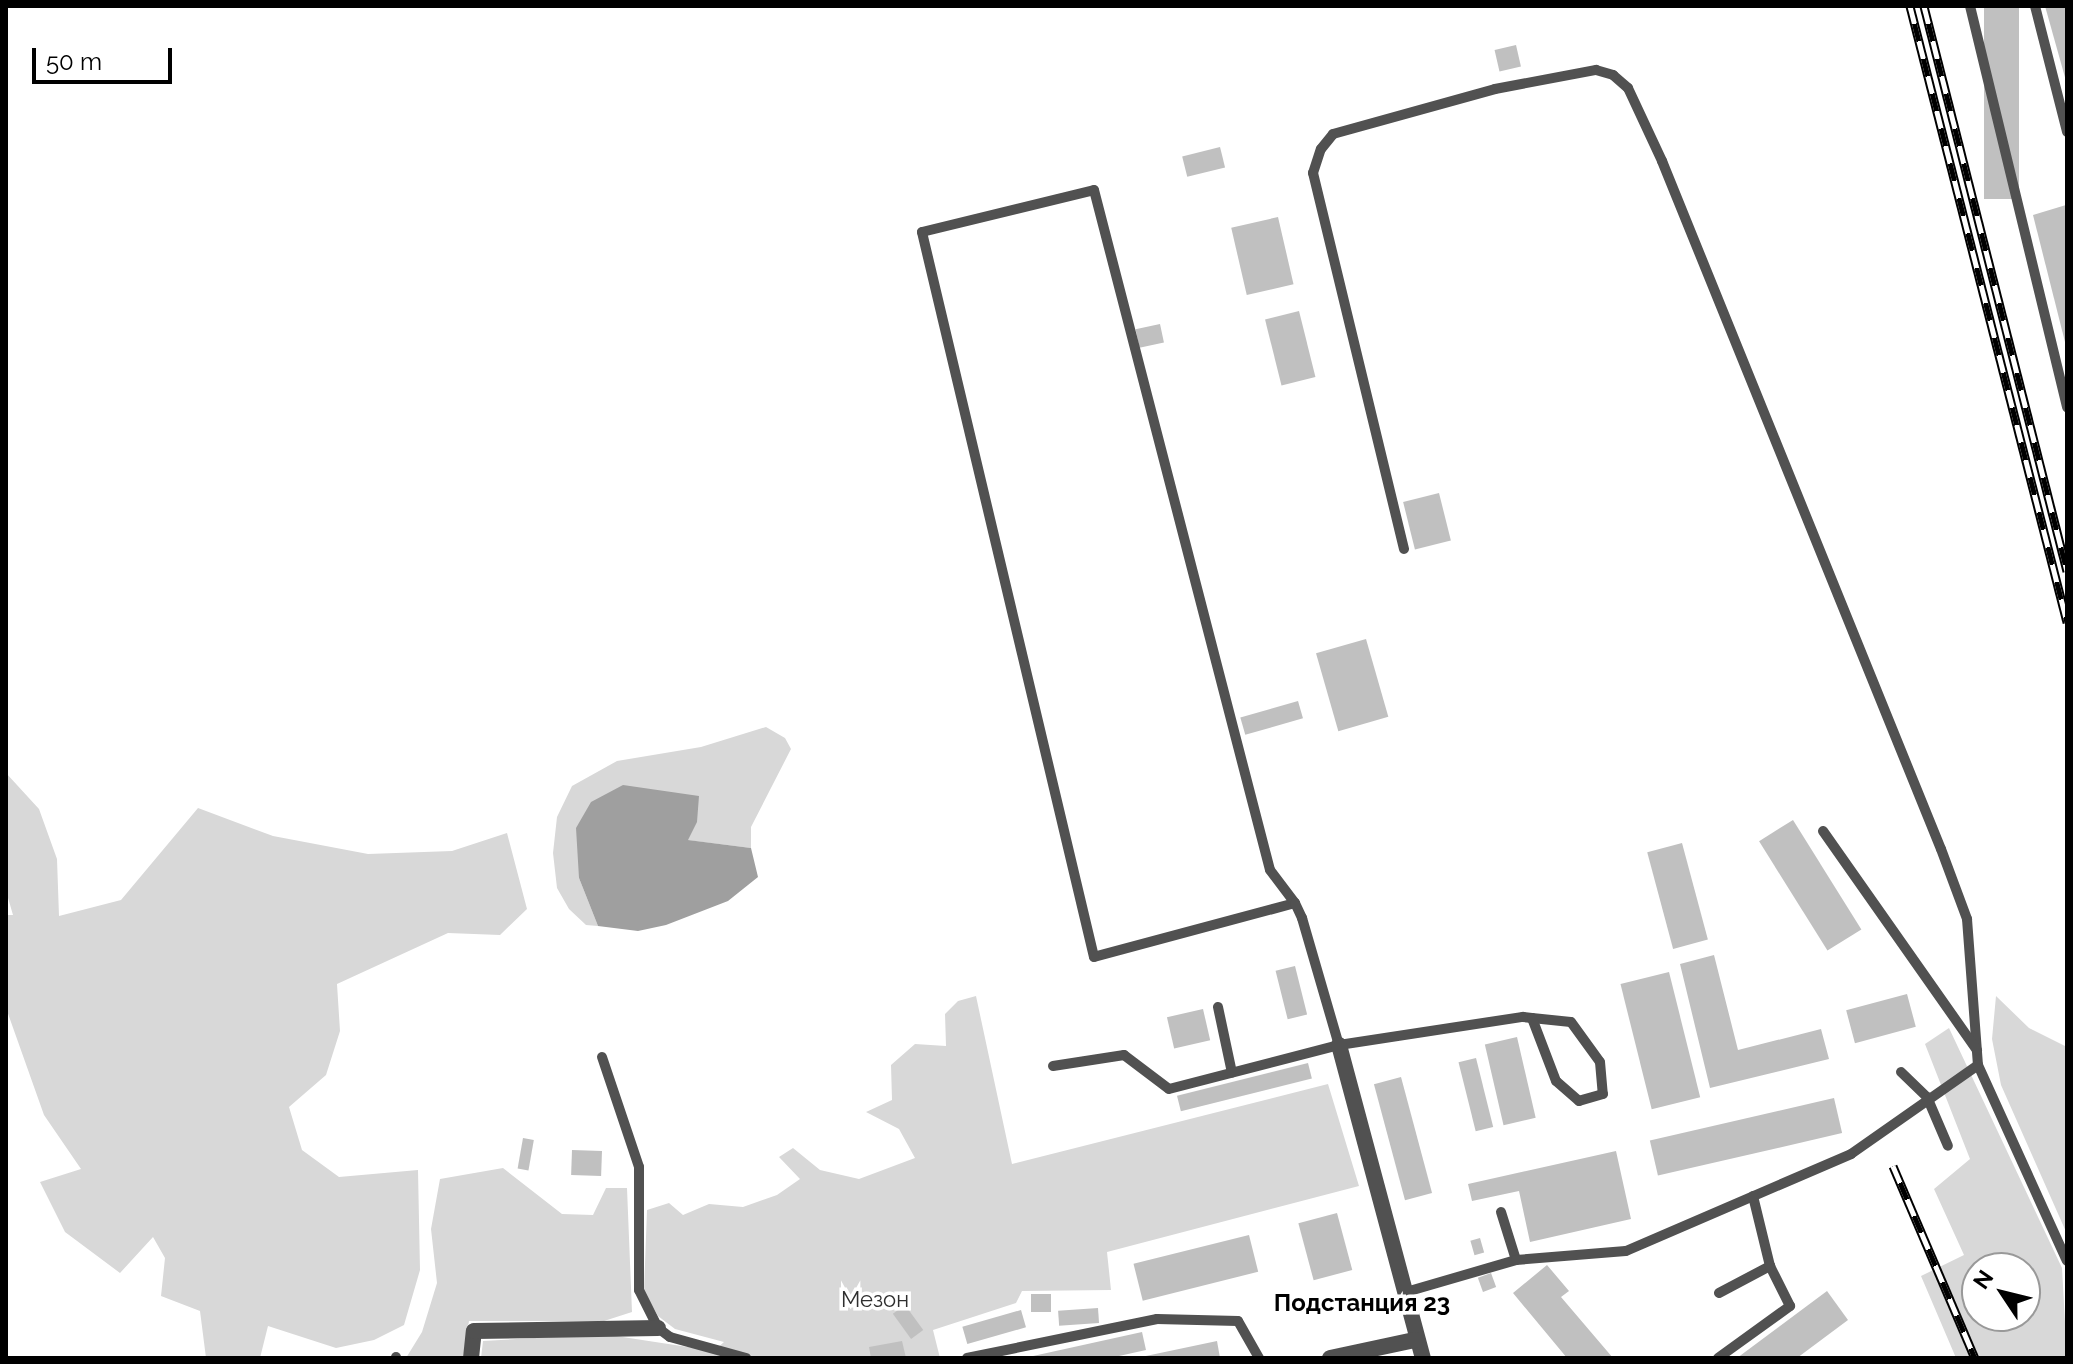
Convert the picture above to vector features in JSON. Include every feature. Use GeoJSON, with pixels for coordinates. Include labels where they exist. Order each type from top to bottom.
{"type":"FeatureCollection","features":[{"type":"Feature","properties":{"kind":"street"},"geometry":{"type":"LineString","coordinates":[[1339,1045],[1406,1292],[1415,1340],[1423,1358]]}},
{"type":"Feature","properties":{"kind":"street"},"geometry":{"type":"LineString","coordinates":[[471,1358],[474,1331],[658,1328]]}},
{"type":"Feature","properties":{"kind":"street"},"geometry":{"type":"LineString","coordinates":[[1330,1358],[1415,1340]]}},
{"type":"Feature","properties":{"kind":"lane"},"geometry":{"type":"LineString","coordinates":[[1970,6],[2067,407]]}},
{"type":"Feature","properties":{"kind":"lane"},"geometry":{"type":"LineString","coordinates":[[2035,6],[2067,132]]}},
{"type":"Feature","properties":{"kind":"lane"},"geometry":{"type":"LineString","coordinates":[[1404,549],[1313,173],[1321,149],[1333,134],[1495,89],[1596,70],[1613,75],[1628,88],[1662,161],[1952,877],[1967,919],[1978,1065],[2067,1261]]}},
{"type":"Feature","properties":{"kind":"lane"},"geometry":{"type":"LineString","coordinates":[[1295,903],[1094,957],[922,232],[1094,190],[1270,870],[1295,903],[1339,1045]]}},
{"type":"Feature","properties":{"kind":"lane"},"geometry":{"type":"LineString","coordinates":[[1823,831],[1977,1050]]}},
{"type":"Feature","properties":{"kind":"lane"},"geometry":{"type":"LineString","coordinates":[[1218,1007],[1232,1073]]}},
{"type":"Feature","properties":{"kind":"lane"},"geometry":{"type":"LineString","coordinates":[[1053,1066],[1124,1055],[1169,1089],[1339,1045],[1532,1018],[1571,1022],[1600,1062],[1603,1094],[1579,1101],[1556,1081],[1532,1018]]}},
{"type":"Feature","properties":{"kind":"lane"},"geometry":{"type":"LineString","coordinates":[[602,1057],[639,1167],[639,1290],[658,1328],[670,1337],[725,1355],[746,1358]]}},
{"type":"Feature","properties":{"kind":"lane"},"geometry":{"type":"LineString","coordinates":[[1406,1292],[1516,1260],[1626,1251],[1851,1154],[1927,1097],[1978,1065]]}},
{"type":"Feature","properties":{"kind":"lane"},"geometry":{"type":"LineString","coordinates":[[1901,1072],[1927,1097],[1948,1146]]}},
{"type":"Feature","properties":{"kind":"lane"},"geometry":{"type":"LineString","coordinates":[[1718,1358],[1790,1306],[1770,1266],[1753,1196]]}},
{"type":"Feature","properties":{"kind":"lane"},"geometry":{"type":"LineString","coordinates":[[1501,1212],[1516,1260]]}},
{"type":"Feature","properties":{"kind":"lane"},"geometry":{"type":"LineString","coordinates":[[1719,1293],[1770,1266]]}},
{"type":"Feature","properties":{"kind":"lane"},"geometry":{"type":"LineString","coordinates":[[967,1358],[1157,1319],[1238,1321],[1259,1358]]}},
{"type":"Feature","properties":{"kind":"green space"},"geometry":{"type":"Polygon","coordinates":[[[766,727],[785,738],[791,749],[751,827],[751,848],[687,840],[579,878],[598,926],[586,925],[569,909],[557,888],[553,853],[557,817],[572,786],[617,761],[701,747],[766,727]]]}},
{"type":"Feature","properties":{"kind":"green space"},"geometry":{"type":"Polygon","coordinates":[[[6,773],[39,809],[57,859],[59,916],[121,900],[198,808],[273,836],[368,854],[452,851],[507,833],[527,909],[500,935],[448,933],[337,984],[340,1031],[326,1075],[289,1107],[302,1150],[339,1177],[418,1170],[420,1270],[404,1325],[374,1340],[336,1348],[268,1326],[260,1358],[206,1358],[200,1311],[161,1296],[165,1258],[153,1237],[120,1273],[65,1232],[40,1182],[81,1169],[44,1115],[6,1008],[6,915],[13,915],[6,891],[6,773]]]}},
{"type":"Feature","properties":{"kind":"green space","name":"Мезон"},"geometry":{"type":"Polygon","coordinates":[[[976,996],[1012,1164],[1328,1084],[1359,1186],[1107,1252],[1111,1290],[1022,1291],[1016,1303],[933,1330],[940,1358],[481,1358],[483,1341],[603,1334],[714,1351],[724,1342],[675,1329],[658,1316],[644,1291],[647,1210],[669,1203],[683,1215],[709,1204],[743,1207],[777,1195],[800,1179],[779,1157],[793,1148],[820,1170],[859,1179],[915,1158],[899,1129],[866,1112],[892,1100],[891,1065],[915,1044],[946,1046],[945,1014],[958,1001],[976,996]]]}},
{"type":"Feature","properties":{"kind":"green space"},"geometry":{"type":"Polygon","coordinates":[[[1996,996],[2029,1028],[2067,1047],[2067,1234],[2001,1085],[1992,1039],[1996,996]]]}},
{"type":"Feature","properties":{"kind":"green space"},"geometry":{"type":"Polygon","coordinates":[[[1949,1028],[2062,1268],[2067,1358],[1956,1358],[1921,1276],[1961,1256],[1961,1332],[2041,1332],[2041,1252],[1963,1252],[1934,1189],[1970,1159],[1925,1044],[1949,1028]]]}},
{"type":"Feature","properties":{"kind":"green space"},"geometry":{"type":"Polygon","coordinates":[[[503,1168],[562,1214],[593,1215],[606,1188],[627,1188],[632,1312],[604,1321],[469,1321],[463,1358],[406,1358],[422,1332],[437,1283],[431,1229],[440,1179],[503,1168]]]}},
{"type":"Feature","properties":{"kind":"shaded area"},"geometry":{"type":"Polygon","coordinates":[[[623,785],[699,796],[697,822],[688,840],[751,848],[758,877],[728,901],[666,925],[638,931],[598,926],[579,878],[576,828],[591,802],[623,785]]]}},
{"type":"Feature","properties":{"kind":"building"},"geometry":{"type":"Polygon","coordinates":[[[1984,6],[2019,6],[2019,199],[1984,199],[1984,6]]]}},
{"type":"Feature","properties":{"kind":"building"},"geometry":{"type":"Polygon","coordinates":[[[2045,6],[2067,6],[2067,81],[2066,81],[2045,6]]]}},
{"type":"Feature","properties":{"kind":"building"},"geometry":{"type":"Polygon","coordinates":[[[1516,45],[1521,66],[1500,71],[1495,50],[1516,45]]]}},
{"type":"Feature","properties":{"kind":"building"},"geometry":{"type":"Polygon","coordinates":[[[1220,147],[1225,167],[1187,177],[1182,156],[1220,147]]]}},
{"type":"Feature","properties":{"kind":"building"},"geometry":{"type":"Polygon","coordinates":[[[2066,205],[2067,210],[2066,346],[2033,215],[2066,205]]]}},
{"type":"Feature","properties":{"kind":"building"},"geometry":{"type":"Polygon","coordinates":[[[1278,217],[1294,284],[1247,295],[1231,228],[1278,217]]]}},
{"type":"Feature","properties":{"kind":"building"},"geometry":{"type":"Polygon","coordinates":[[[1299,311],[1315,377],[1281,385],[1265,319],[1299,311]]]}},
{"type":"Feature","properties":{"kind":"building"},"geometry":{"type":"Polygon","coordinates":[[[1160,324],[1164,343],[1139,348],[1136,329],[1160,324]]]}},
{"type":"Feature","properties":{"kind":"building"},"geometry":{"type":"Polygon","coordinates":[[[1439,493],[1451,541],[1415,549],[1403,502],[1439,493]]]}},
{"type":"Feature","properties":{"kind":"building"},"geometry":{"type":"Polygon","coordinates":[[[1366,639],[1388,717],[1338,731],[1316,653],[1366,639]]]}},
{"type":"Feature","properties":{"kind":"building"},"geometry":{"type":"Polygon","coordinates":[[[1298,701],[1303,718],[1245,735],[1240,718],[1298,701]]]}},
{"type":"Feature","properties":{"kind":"building"},"geometry":{"type":"Polygon","coordinates":[[[1793,820],[1861,929],[1827,951],[1759,841],[1793,820]]]}},
{"type":"Feature","properties":{"kind":"building"},"geometry":{"type":"Polygon","coordinates":[[[1682,843],[1708,940],[1673,949],[1647,852],[1682,843]]]}},
{"type":"Feature","properties":{"kind":"building"},"geometry":{"type":"Polygon","coordinates":[[[1714,955],[1738,1050],[1821,1029],[1829,1059],[1710,1088],[1680,964],[1714,955]]]}},
{"type":"Feature","properties":{"kind":"building"},"geometry":{"type":"Polygon","coordinates":[[[1295,966],[1307,1015],[1288,1019],[1276,971],[1295,966]]]}},
{"type":"Feature","properties":{"kind":"building"},"geometry":{"type":"Polygon","coordinates":[[[1669,972],[1700,1097],[1652,1109],[1620,984],[1669,972]]]}},
{"type":"Feature","properties":{"kind":"building"},"geometry":{"type":"Polygon","coordinates":[[[1907,994],[1916,1027],[1855,1043],[1846,1010],[1907,994]]]}},
{"type":"Feature","properties":{"kind":"building"},"geometry":{"type":"Polygon","coordinates":[[[1203,1009],[1210,1040],[1174,1049],[1167,1017],[1203,1009]]]}},
{"type":"Feature","properties":{"kind":"building"},"geometry":{"type":"Polygon","coordinates":[[[1517,1037],[1536,1118],[1504,1125],[1485,1044],[1517,1037]]]}},
{"type":"Feature","properties":{"kind":"building"},"geometry":{"type":"Polygon","coordinates":[[[1476,1058],[1493,1127],[1476,1131],[1459,1062],[1476,1058]]]}},
{"type":"Feature","properties":{"kind":"building"},"geometry":{"type":"Polygon","coordinates":[[[1308,1063],[1312,1079],[1181,1111],[1177,1096],[1308,1063]]]}},
{"type":"Feature","properties":{"kind":"building"},"geometry":{"type":"Polygon","coordinates":[[[1401,1077],[1432,1193],[1405,1200],[1374,1084],[1401,1077]]]}},
{"type":"Feature","properties":{"kind":"building"},"geometry":{"type":"Polygon","coordinates":[[[1834,1098],[1842,1133],[1658,1176],[1650,1141],[1834,1098]]]}},
{"type":"Feature","properties":{"kind":"building"},"geometry":{"type":"Polygon","coordinates":[[[523,1138],[534,1140],[528,1170],[518,1169],[523,1138]]]}},
{"type":"Feature","properties":{"kind":"building"},"geometry":{"type":"Polygon","coordinates":[[[572,1150],[602,1151],[601,1176],[571,1175],[572,1150]]]}},
{"type":"Feature","properties":{"kind":"building"},"geometry":{"type":"Polygon","coordinates":[[[1616,1151],[1631,1219],[1530,1242],[1519,1191],[1472,1201],[1468,1184],[1616,1151]]]}},
{"type":"Feature","properties":{"kind":"building"},"geometry":{"type":"Polygon","coordinates":[[[1337,1213],[1352,1270],[1314,1280],[1298,1223],[1337,1213]]]}},
{"type":"Feature","properties":{"kind":"building"},"geometry":{"type":"Polygon","coordinates":[[[1249,1235],[1258,1272],[1143,1301],[1134,1264],[1249,1235]]]}},
{"type":"Feature","properties":{"kind":"building"},"geometry":{"type":"Polygon","coordinates":[[[1480,1238],[1484,1252],[1475,1255],[1470,1241],[1480,1238]]]}},
{"type":"Feature","properties":{"kind":"building"},"geometry":{"type":"Polygon","coordinates":[[[1547,1265],[1569,1291],[1561,1297],[1613,1358],[1567,1358],[1513,1293],[1547,1265]]]}},
{"type":"Feature","properties":{"kind":"building"},"geometry":{"type":"Polygon","coordinates":[[[1491,1273],[1496,1287],[1483,1292],[1478,1278],[1491,1273]]]}},
{"type":"Feature","properties":{"kind":"building"},"geometry":{"type":"Polygon","coordinates":[[[1827,1291],[1848,1320],[1797,1358],[1737,1358],[1827,1291]]]}},
{"type":"Feature","properties":{"kind":"building"},"geometry":{"type":"Polygon","coordinates":[[[1031,1294],[1051,1294],[1051,1312],[1031,1312],[1031,1294]]]}},
{"type":"Feature","properties":{"kind":"building"},"geometry":{"type":"Polygon","coordinates":[[[905,1305],[923,1330],[911,1339],[893,1314],[905,1305]]]}},
{"type":"Feature","properties":{"kind":"building"},"geometry":{"type":"Polygon","coordinates":[[[1098,1308],[1099,1323],[1059,1326],[1058,1311],[1098,1308]]]}},
{"type":"Feature","properties":{"kind":"building"},"geometry":{"type":"Polygon","coordinates":[[[1021,1310],[1026,1327],[967,1344],[962,1327],[1021,1310]]]}},
{"type":"Feature","properties":{"kind":"building"},"geometry":{"type":"Polygon","coordinates":[[[1142,1332],[1146,1350],[1110,1358],[1024,1358],[1142,1332]]]}},
{"type":"Feature","properties":{"kind":"building"},"geometry":{"type":"Polygon","coordinates":[[[902,1341],[906,1358],[871,1358],[869,1347],[902,1341]]]}},
{"type":"Feature","properties":{"kind":"building"},"geometry":{"type":"Polygon","coordinates":[[[1217,1341],[1220,1358],[1141,1358],[1141,1357],[1217,1341]]]}},
{"type":"Feature","properties":{"kind":"railway"},"geometry":{"type":"LineString","coordinates":[[1910,6],[2067,622]]}},
{"type":"Feature","properties":{"kind":"railway"},"geometry":{"type":"LineString","coordinates":[[1924,6],[2067,571]]}},
{"type":"Feature","properties":{"kind":"railway"},"geometry":{"type":"LineString","coordinates":[[1893,1166],[1975,1358]]}},
{"type":"Feature","properties":{"kind":"district","name":"Подстанция 23"},"geometry":{"type":"Point","coordinates":[1362,1303]}}]}
